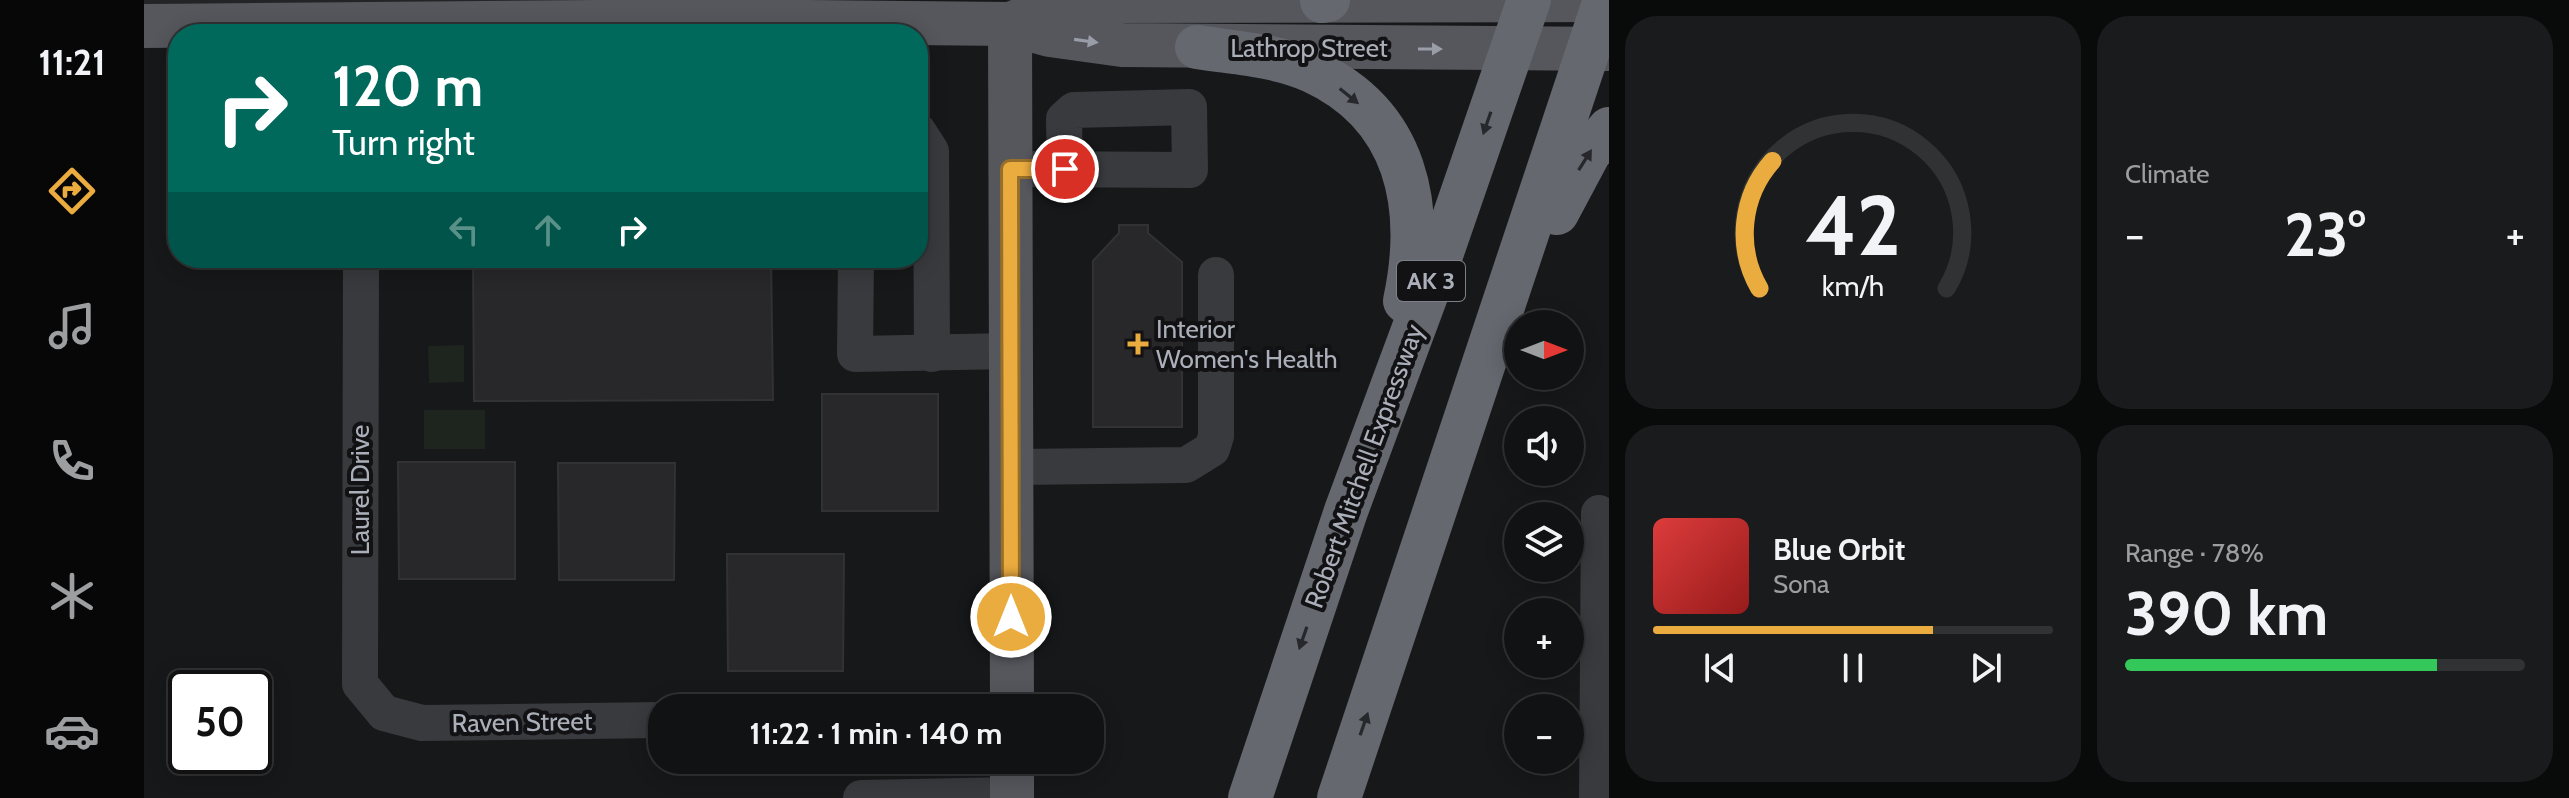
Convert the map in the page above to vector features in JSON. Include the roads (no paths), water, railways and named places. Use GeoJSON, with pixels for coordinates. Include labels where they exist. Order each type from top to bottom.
{"type":"FeatureCollection","features":[{"type":"Feature","properties":{"kind":"highway","name":"Robert Mitchell Expressway"},"geometry":{"type":"LineString","coordinates":[[1250,798],[1346,511],[1529,0]]}},
{"type":"Feature","properties":{"kind":"highway","name":"AK 3"},"geometry":{"type":"LineString","coordinates":[[1339,798],[1599,49],[1607,0]]}},
{"type":"Feature","properties":{"kind":"highway"},"geometry":{"type":"LineString","coordinates":[[1197,47],[1290,63],[1332,82],[1352,96],[1384,130],[1398,153],[1406,175],[1412,203],[1412,269],[1403,314],[1346,511]]}},
{"type":"Feature","properties":{"kind":"highway"},"geometry":{"type":"LineString","coordinates":[[1389,648],[1542,244],[1574,178],[1609,129]]}},
{"type":"Feature","properties":{"kind":"main road","name":"Lathrop Street"},"geometry":{"type":"LineString","coordinates":[[579,24],[1011,12],[1065,3],[1607,0]]}},
{"type":"Feature","properties":{"kind":"main road","name":"Lathrop Street"},"geometry":{"type":"LineString","coordinates":[[1011,12],[1089,42],[1197,47],[1599,49]]}},
{"type":"Feature","properties":{"kind":"main road"},"geometry":{"type":"LineString","coordinates":[[1011,12],[1012,694]]}},
{"type":"Feature","properties":{"kind":"main road","name":"Lathrop Street"},"geometry":{"type":"LineString","coordinates":[[144,26],[168,26]]}},
{"type":"Feature","properties":{"kind":"street"},"geometry":{"type":"LineString","coordinates":[[928,146],[931,151],[932,354]]}},
{"type":"Feature","properties":{"kind":"street"},"geometry":{"type":"LineString","coordinates":[[1010,169],[1065,169]]}},
{"type":"Feature","properties":{"kind":"street","name":"Laurel Drive"},"geometry":{"type":"LineString","coordinates":[[361,268],[360,684],[384,713]]}},
{"type":"Feature","properties":{"kind":"street"},"geometry":{"type":"LineString","coordinates":[[856,268],[855,354],[1010,351]]}},
{"type":"Feature","properties":{"kind":"street"},"geometry":{"type":"LineString","coordinates":[[1010,467],[1186,465],[1212,449],[1216,436],[1216,275]]}},
{"type":"Feature","properties":{"kind":"street"},"geometry":{"type":"LineString","coordinates":[[1597,798],[1599,513]]}},
{"type":"Feature","properties":{"kind":"street","name":"Raven Street"},"geometry":{"type":"LineString","coordinates":[[384,713],[422,723],[648,720]]}},
{"type":"Feature","properties":{"kind":"street"},"geometry":{"type":"LineString","coordinates":[[861,798],[905,797],[1012,784]]}},
{"type":"Feature","properties":{"kind":"place","name":"Interior Women's Health"},"geometry":{"type":"Point","coordinates":[1138,344]}}]}
